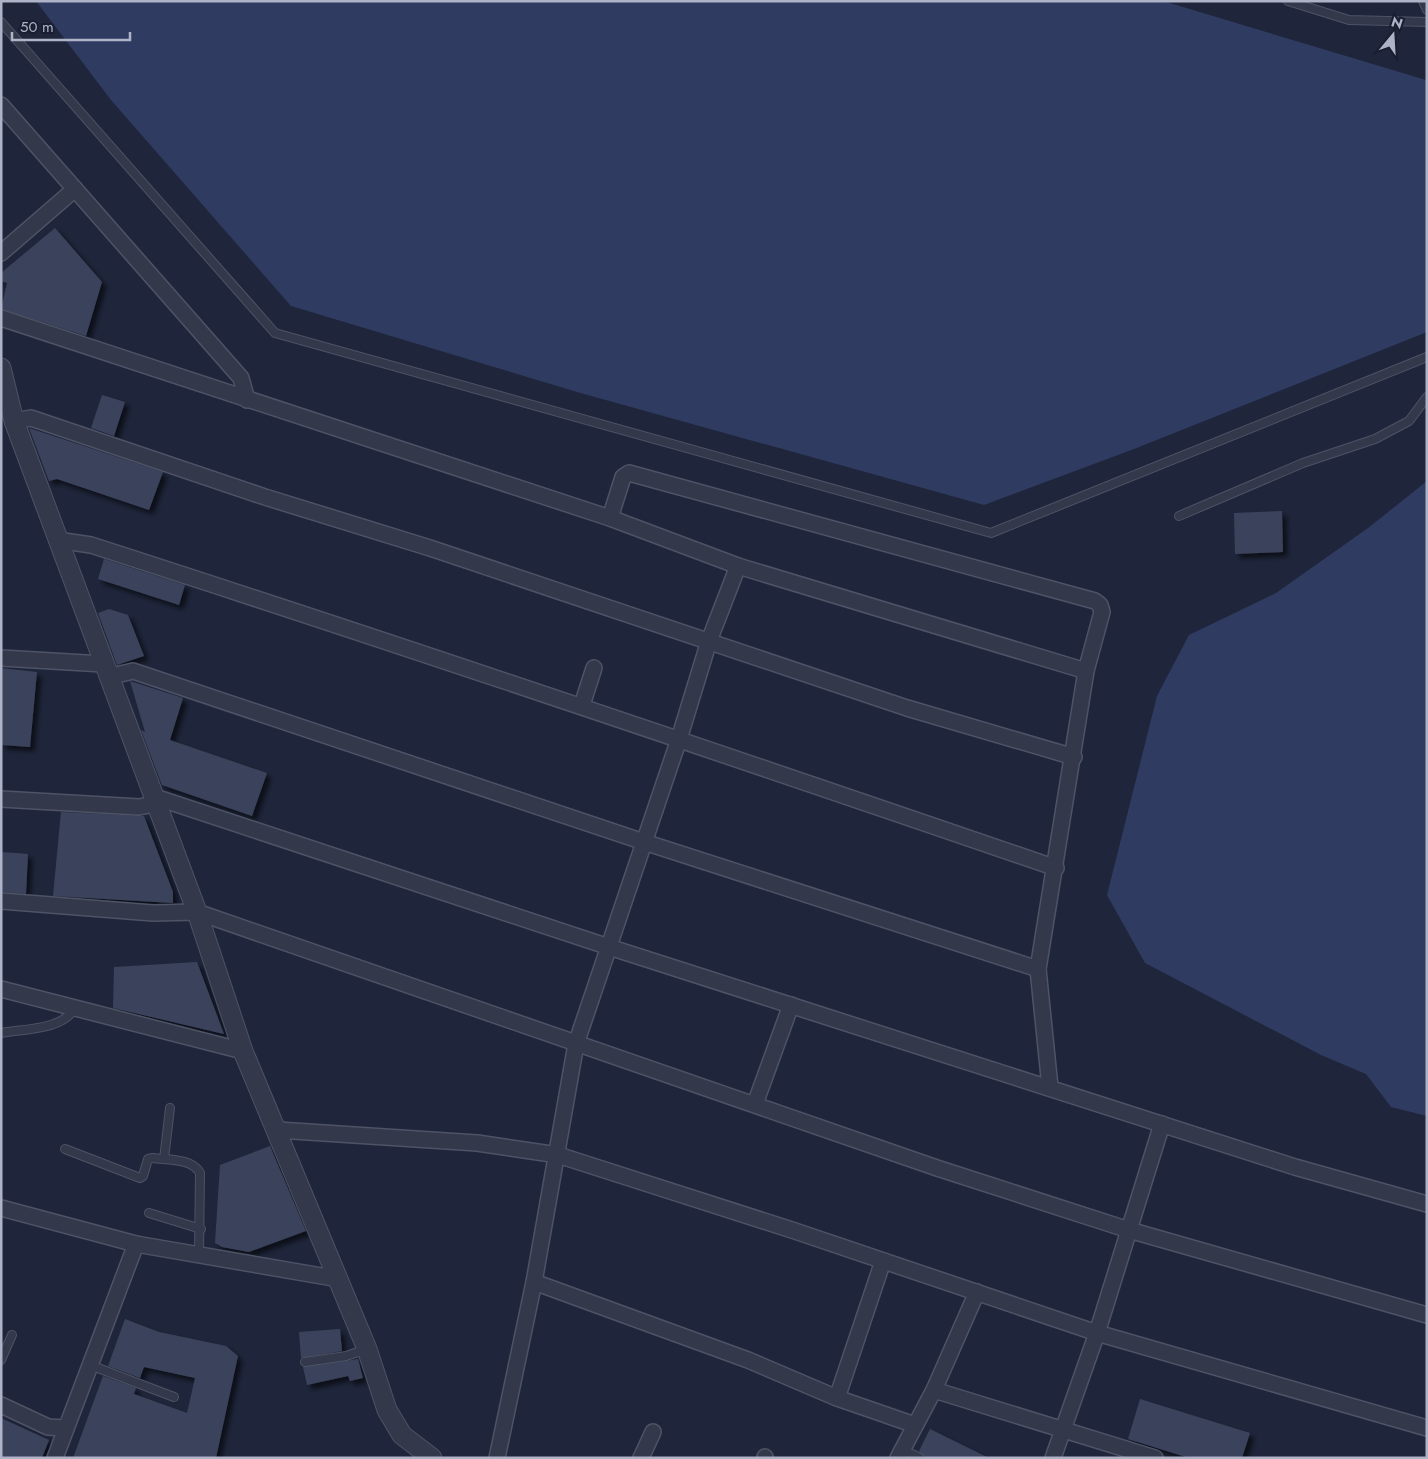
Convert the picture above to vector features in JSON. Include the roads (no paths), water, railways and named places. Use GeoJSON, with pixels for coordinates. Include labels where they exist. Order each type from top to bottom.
{"type":"FeatureCollection","features":[{"type":"Feature","properties":{"kind":"street"},"geometry":{"type":"LineString","coordinates":[[1,105],[241,378],[247,400]]}},
{"type":"Feature","properties":{"kind":"street"},"geometry":{"type":"LineString","coordinates":[[1,253],[74,189]]}},
{"type":"Feature","properties":{"kind":"street"},"geometry":{"type":"LineString","coordinates":[[1,318],[610,518],[738,566],[1086,671]]}},
{"type":"Feature","properties":{"kind":"street"},"geometry":{"type":"LineString","coordinates":[[1,368],[14,421],[153,800],[197,912],[243,1051],[278,1130],[339,1279],[367,1349],[387,1410],[397,1428],[408,1440],[432,1458]]}},
{"type":"Feature","properties":{"kind":"street"},"geometry":{"type":"LineString","coordinates":[[14,421],[31,418],[265,497],[372,529],[907,708],[1074,757]]}},
{"type":"Feature","properties":{"kind":"street"},"geometry":{"type":"LineString","coordinates":[[610,518],[623,477],[629,473],[1095,601],[1100,605],[1102,612],[1086,671],[1074,757],[1038,969],[1050,1087]]}},
{"type":"Feature","properties":{"kind":"street"},"geometry":{"type":"LineString","coordinates":[[57,540],[91,545],[582,705],[1056,868]]}},
{"type":"Feature","properties":{"kind":"street"},"geometry":{"type":"LineString","coordinates":[[497,1458],[534,1282],[558,1155],[576,1044],[679,739],[709,641],[738,566]]}},
{"type":"Feature","properties":{"kind":"street"},"geometry":{"type":"LineString","coordinates":[[1,658],[105,670],[133,671],[644,842],[1038,969]]}},
{"type":"Feature","properties":{"kind":"street"},"geometry":{"type":"LineString","coordinates":[[582,705],[594,668]]}},
{"type":"Feature","properties":{"kind":"street"},"geometry":{"type":"LineString","coordinates":[[1,799],[139,807],[153,800],[1295,1167],[1427,1204]]}},
{"type":"Feature","properties":{"kind":"street"},"geometry":{"type":"LineString","coordinates":[[1,901],[153,913],[197,912],[936,1168],[1129,1230],[1427,1315]]}},
{"type":"Feature","properties":{"kind":"street"},"geometry":{"type":"LineString","coordinates":[[1,989],[243,1051]]}},
{"type":"Feature","properties":{"kind":"street"},"geometry":{"type":"LineString","coordinates":[[755,1104],[791,1005]]}},
{"type":"Feature","properties":{"kind":"street"},"geometry":{"type":"LineString","coordinates":[[1053,1458],[1097,1333],[1162,1124]]}},
{"type":"Feature","properties":{"kind":"street"},"geometry":{"type":"LineString","coordinates":[[278,1130],[477,1143],[558,1155],[883,1260],[1097,1333],[1427,1428]]}},
{"type":"Feature","properties":{"kind":"street"},"geometry":{"type":"LineString","coordinates":[[1,1208],[136,1244],[339,1279]]}},
{"type":"Feature","properties":{"kind":"street"},"geometry":{"type":"LineString","coordinates":[[54,1458],[136,1244]]}},
{"type":"Feature","properties":{"kind":"street"},"geometry":{"type":"LineString","coordinates":[[837,1398],[883,1260]]}},
{"type":"Feature","properties":{"kind":"street"},"geometry":{"type":"LineString","coordinates":[[534,1282],[748,1360],[837,1398],[915,1425]]}},
{"type":"Feature","properties":{"kind":"street"},"geometry":{"type":"LineString","coordinates":[[900,1453],[934,1390],[977,1292]]}},
{"type":"Feature","properties":{"kind":"street"},"geometry":{"type":"LineString","coordinates":[[934,1390],[1156,1458]]}},
{"type":"Feature","properties":{"kind":"street"},"geometry":{"type":"LineString","coordinates":[[1,1405],[48,1427],[65,1428]]}},
{"type":"Feature","properties":{"kind":"street"},"geometry":{"type":"LineString","coordinates":[[641,1458],[653,1432]]}},
{"type":"Feature","properties":{"kind":"lane"},"geometry":{"type":"LineString","coordinates":[[1288,1],[1349,20],[1427,22]]}},
{"type":"Feature","properties":{"kind":"lane"},"geometry":{"type":"LineString","coordinates":[[1423,2],[1427,10]]}},
{"type":"Feature","properties":{"kind":"lane"},"geometry":{"type":"LineString","coordinates":[[1,22],[275,333],[991,533],[1427,357]]}},
{"type":"Feature","properties":{"kind":"lane"},"geometry":{"type":"LineString","coordinates":[[1179,516],[1303,463],[1375,439],[1409,421],[1427,396]]}},
{"type":"Feature","properties":{"kind":"lane"},"geometry":{"type":"LineString","coordinates":[[1,1033],[55,1024],[70,1016],[74,1009]]}},
{"type":"Feature","properties":{"kind":"lane"},"geometry":{"type":"LineString","coordinates":[[164,1159],[170,1108]]}},
{"type":"Feature","properties":{"kind":"lane"},"geometry":{"type":"LineString","coordinates":[[66,1149],[140,1178],[143,1176],[148,1159],[191,1163],[200,1173],[199,1254]]}},
{"type":"Feature","properties":{"kind":"lane"},"geometry":{"type":"LineString","coordinates":[[149,1213],[200,1229]]}},
{"type":"Feature","properties":{"kind":"lane"},"geometry":{"type":"LineString","coordinates":[[1,1360],[12,1335]]}},
{"type":"Feature","properties":{"kind":"lane"},"geometry":{"type":"LineString","coordinates":[[305,1362],[346,1356],[367,1349]]}},
{"type":"Feature","properties":{"kind":"lane"},"geometry":{"type":"LineString","coordinates":[[90,1365],[174,1397]]}},
{"type":"Feature","properties":{"kind":"lane"},"geometry":{"type":"LineString","coordinates":[[900,1453],[920,1458]]}},
{"type":"Feature","properties":{"kind":"water"},"geometry":{"type":"Polygon","coordinates":[[[36,1],[1163,1],[1426,80],[1427,332],[1134,449],[984,505],[577,392],[291,306],[111,100],[36,1]]]}},
{"type":"Feature","properties":{"kind":"water"},"geometry":{"type":"Polygon","coordinates":[[[1427,481],[1427,1116],[1391,1107],[1366,1074],[1321,1055],[1145,963],[1107,895],[1157,696],[1189,635],[1276,593],[1368,528],[1427,481]]]}}]}
